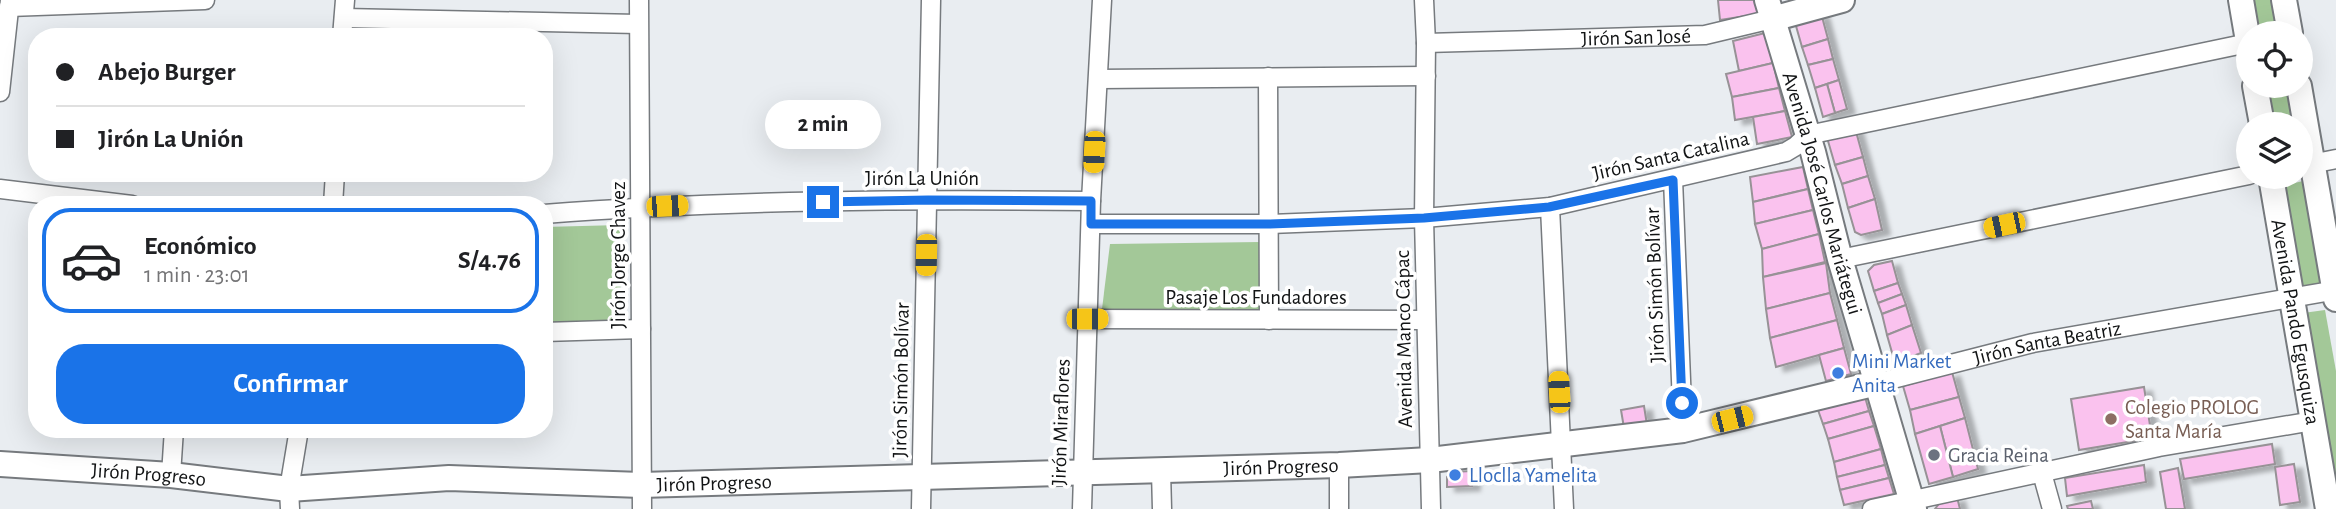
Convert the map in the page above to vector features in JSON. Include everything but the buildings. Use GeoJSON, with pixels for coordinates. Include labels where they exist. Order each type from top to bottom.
{"type":"FeatureCollection","features":[{"type":"Feature","properties":{"kind":"street"},"geometry":{"type":"LineString","coordinates":[[0,92],[10,4],[205,0]]}},
{"type":"Feature","properties":{"kind":"street"},"geometry":{"type":"LineString","coordinates":[[345,0],[343,28],[638,24]]}},
{"type":"Feature","properties":{"kind":"street","name":"Jirón Jorge Chavez"},"geometry":{"type":"LineString","coordinates":[[639,0],[641,497]]}},
{"type":"Feature","properties":{"kind":"street","name":"Jirón Simón Bolívar"},"geometry":{"type":"LineString","coordinates":[[921,509],[931,0]]}},
{"type":"Feature","properties":{"kind":"street","name":"Jirón Miraflores"},"geometry":{"type":"LineString","coordinates":[[1082,509],[1091,201],[1102,0]]}},
{"type":"Feature","properties":{"kind":"street","name":"Avenida Manco Cápac"},"geometry":{"type":"LineString","coordinates":[[1423,0],[1426,43],[1424,218],[1431,509]]}},
{"type":"Feature","properties":{"kind":"street","name":"Jirón San José"},"geometry":{"type":"LineString","coordinates":[[1426,43],[1705,35],[1769,9],[1842,0]]}},
{"type":"Feature","properties":{"kind":"street"},"geometry":{"type":"LineString","coordinates":[[2241,0],[2244,21]]}},
{"type":"Feature","properties":{"kind":"street"},"geometry":{"type":"LineString","coordinates":[[2284,0],[2288,21]]}},
{"type":"Feature","properties":{"kind":"street","name":"Avenida José Carlos Mariátegui"},"geometry":{"type":"LineString","coordinates":[[1769,9],[1808,135],[1840,258],[1913,505]]}},
{"type":"Feature","properties":{"kind":"street","name":"Jirón Santa Catalina"},"geometry":{"type":"LineString","coordinates":[[1091,224],[1270,224],[1424,218],[1549,207],[1786,152],[1808,135],[2236,47]]}},
{"type":"Feature","properties":{"kind":"street"},"geometry":{"type":"LineString","coordinates":[[1099,79],[1426,76]]}},
{"type":"Feature","properties":{"kind":"street"},"geometry":{"type":"LineString","coordinates":[[1268,77],[1269,320]]}},
{"type":"Feature","properties":{"kind":"street","name":"Avenida Pando Egusquiza"},"geometry":{"type":"LineString","coordinates":[[2302,98],[2317,163],[2336,293]]}},
{"type":"Feature","properties":{"kind":"street"},"geometry":{"type":"LineString","coordinates":[[1840,258],[2236,178]]}},
{"type":"Feature","properties":{"kind":"street","name":"Jirón Simón Bolívar"},"geometry":{"type":"LineString","coordinates":[[1673,180],[1683,430]]}},
{"type":"Feature","properties":{"kind":"street"},"geometry":{"type":"LineString","coordinates":[[0,189],[58,196]]}},
{"type":"Feature","properties":{"kind":"street","name":"Avenida Pando Egusquiza"},"geometry":{"type":"LineString","coordinates":[[2273,189],[2328,509]]}},
{"type":"Feature","properties":{"kind":"street","name":"Jirón La Unión"},"geometry":{"type":"LineString","coordinates":[[553,213],[641,207],[928,200],[1091,201]]}},
{"type":"Feature","properties":{"kind":"street"},"geometry":{"type":"LineString","coordinates":[[1549,207],[1564,509]]}},
{"type":"Feature","properties":{"kind":"street","name":"Jirón Santa Beatriz"},"geometry":{"type":"LineString","coordinates":[[1430,460],[1683,430],[2033,343],[2292,298],[2336,293]]}},
{"type":"Feature","properties":{"kind":"street","name":"Pasaje Los Fundadores"},"geometry":{"type":"LineString","coordinates":[[1087,319],[1426,320]]}},
{"type":"Feature","properties":{"kind":"street"},"geometry":{"type":"LineString","coordinates":[[553,332],[641,329]]}},
{"type":"Feature","properties":{"kind":"street"},"geometry":{"type":"LineString","coordinates":[[1872,509],[1913,505],[2042,472],[2159,447],[2313,421]]}},
{"type":"Feature","properties":{"kind":"street"},"geometry":{"type":"LineString","coordinates":[[171,475],[173,438]]}},
{"type":"Feature","properties":{"kind":"street"},"geometry":{"type":"LineString","coordinates":[[290,499],[298,438]]}},
{"type":"Feature","properties":{"kind":"street","name":"Jirón Progreso"},"geometry":{"type":"LineString","coordinates":[[0,464],[171,475],[290,499],[449,478],[641,497],[921,475],[1161,471],[1430,460]]}},
{"type":"Feature","properties":{"kind":"street"},"geometry":{"type":"LineString","coordinates":[[1339,465],[1339,509]]}},
{"type":"Feature","properties":{"kind":"street"},"geometry":{"type":"LineString","coordinates":[[1161,471],[1162,509]]}},
{"type":"Feature","properties":{"kind":"street"},"geometry":{"type":"LineString","coordinates":[[2042,472],[2052,509]]}},
{"type":"Feature","properties":{"kind":"green space"},"geometry":{"type":"Polygon","coordinates":[[[2248,0],[2273,0],[2276,21],[2252,21],[2248,0]]]}},
{"type":"Feature","properties":{"kind":"green space"},"geometry":{"type":"Polygon","coordinates":[[[2265,98],[2289,98],[2291,112],[2268,112],[2265,98]]]}},
{"type":"Feature","properties":{"kind":"green space"},"geometry":{"type":"Polygon","coordinates":[[[2282,189],[2304,189],[2322,286],[2299,290],[2282,189]]]}},
{"type":"Feature","properties":{"kind":"green space"},"geometry":{"type":"Polygon","coordinates":[[[620,225],[621,321],[553,325],[553,227],[620,225]]]}},
{"type":"Feature","properties":{"kind":"green space"},"geometry":{"type":"Polygon","coordinates":[[[1260,242],[1261,309],[1102,309],[1110,244],[1260,242]]]}},
{"type":"Feature","properties":{"kind":"green space"},"geometry":{"type":"Polygon","coordinates":[[[2325,310],[2336,371],[2336,509],[2303,313],[2325,310]]]}},
{"type":"Feature","properties":{"kind":"place","name":"Mini Market Anita"},"geometry":{"type":"Point","coordinates":[1838,373]}},
{"type":"Feature","properties":{"kind":"place","name":"Colegio PROLOG Santa María"},"geometry":{"type":"Point","coordinates":[2111,419]}},
{"type":"Feature","properties":{"kind":"place","name":"Gracia Reina"},"geometry":{"type":"Point","coordinates":[1934,455]}},
{"type":"Feature","properties":{"kind":"place","name":"Lloclla Yamelita"},"geometry":{"type":"Point","coordinates":[1455,475]}},
{"type":"Feature","properties":{"kind":"route"},"geometry":{"type":"LineString","coordinates":[[823,202],[1091,201],[1091,224],[1270,224],[1424,218],[1549,207],[1673,180],[1682,403]]}}]}
